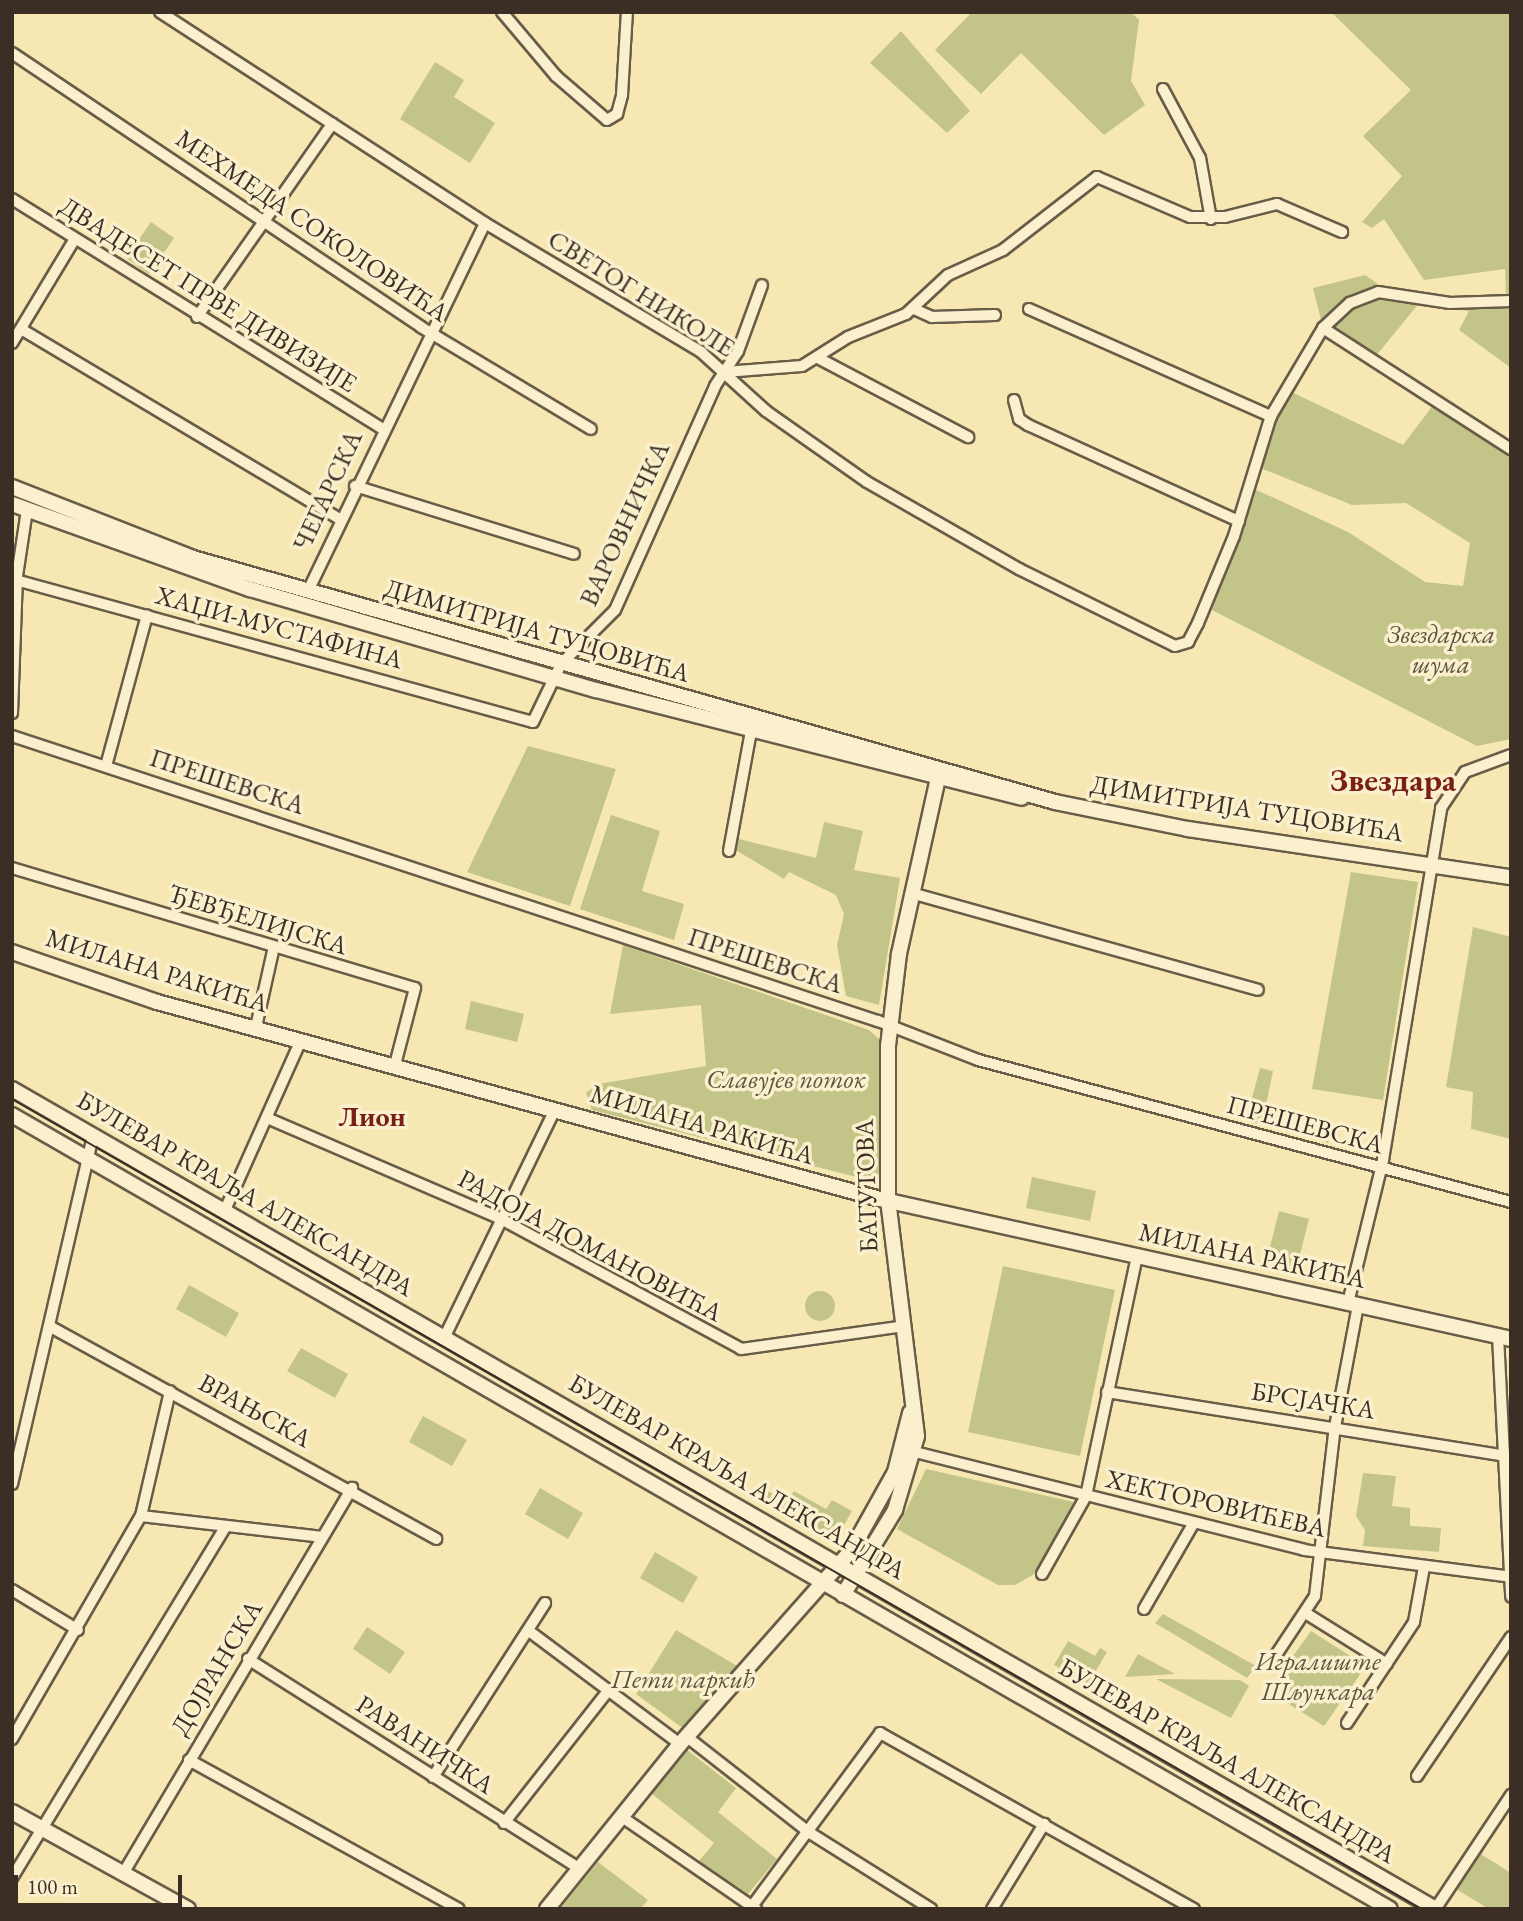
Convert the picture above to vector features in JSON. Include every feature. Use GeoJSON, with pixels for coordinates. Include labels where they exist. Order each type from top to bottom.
{"type":"FeatureCollection","features":[{"type":"Feature","properties":{"kind":"main road","name":"ДИМИТРИЈА ТУЦОВИЋА"},"geometry":{"type":"LineString","coordinates":[[12,487],[125,536],[939,774]]}},
{"type":"Feature","properties":{"kind":"main road","name":"ДИМИТРИЈА ТУЦОВИЋА"},"geometry":{"type":"LineString","coordinates":[[12,504],[215,578],[552,677],[751,731],[1055,802],[1188,829],[1431,862],[1511,877]]}},
{"type":"Feature","properties":{"kind":"main road","name":"БАТУТОВА"},"geometry":{"type":"LineString","coordinates":[[843,1595],[895,1510],[915,1452],[912,1396],[888,1201],[889,1027],[911,893],[939,774]]}},
{"type":"Feature","properties":{"kind":"main road","name":"МИЛАНА РАКИЋА"},"geometry":{"type":"LineString","coordinates":[[12,952],[157,1002],[888,1201],[1504,1337]]}},
{"type":"Feature","properties":{"kind":"main road","name":"БУЛЕВАР КРАЉА АЛЕКСАНДРА"},"geometry":{"type":"LineString","coordinates":[[12,1089],[1436,1909]]}},
{"type":"Feature","properties":{"kind":"main road","name":"БУЛЕВАР КРАЉА АЛЕКСАНДРА"},"geometry":{"type":"LineString","coordinates":[[12,1115],[1390,1909]]}},
{"type":"Feature","properties":{"kind":"main road","name":"БАТУТОВА"},"geometry":{"type":"LineString","coordinates":[[547,1909],[684,1740],[841,1564],[895,1472],[912,1396]]}},
{"type":"Feature","properties":{"kind":"main road"},"geometry":{"type":"LineString","coordinates":[[12,1812],[188,1909]]}},
{"type":"Feature","properties":{"kind":"street","name":"СВЕТОГ НИКОЛЕ"},"geometry":{"type":"LineString","coordinates":[[160,12],[485,223],[725,372],[766,411],[867,482],[1019,569],[1175,646],[1193,632],[1239,521]]}},
{"type":"Feature","properties":{"kind":"street"},"geometry":{"type":"LineString","coordinates":[[502,12],[556,76],[607,120],[617,114],[622,95],[627,12]]}},
{"type":"Feature","properties":{"kind":"street","name":"МЕХМЕДА СОКОЛОВИЋА"},"geometry":{"type":"LineString","coordinates":[[12,53],[428,331],[592,429]]}},
{"type":"Feature","properties":{"kind":"street"},"geometry":{"type":"LineString","coordinates":[[1163,89],[1200,158],[1211,219]]}},
{"type":"Feature","properties":{"kind":"street"},"geometry":{"type":"LineString","coordinates":[[197,317],[332,124]]}},
{"type":"Feature","properties":{"kind":"street"},"geometry":{"type":"LineString","coordinates":[[725,372],[793,368],[818,358],[848,337],[914,309],[948,275],[1003,250],[1088,179],[1105,177],[1176,212],[1211,219],[1277,204],[1342,232]]}},
{"type":"Feature","properties":{"kind":"street","name":"ДВАДЕСЕТ ПРВЕ ДИВИЗИЈЕ"},"geometry":{"type":"LineString","coordinates":[[12,199],[73,242],[382,428]]}},
{"type":"Feature","properties":{"kind":"street","name":"ЧЕГАРСКА"},"geometry":{"type":"LineString","coordinates":[[308,591],[428,331],[485,223]]}},
{"type":"Feature","properties":{"kind":"street"},"geometry":{"type":"LineString","coordinates":[[12,344],[73,242]]}},
{"type":"Feature","properties":{"kind":"street","name":"ВАРОВНИЧКА"},"geometry":{"type":"LineString","coordinates":[[533,722],[552,677],[561,664],[615,610],[725,372],[762,285]]}},
{"type":"Feature","properties":{"kind":"street"},"geometry":{"type":"LineString","coordinates":[[1014,400],[1019,419],[1028,425],[1239,521],[1271,416],[1323,328],[1350,303],[1378,292],[1455,303],[1511,301]]}},
{"type":"Feature","properties":{"kind":"street"},"geometry":{"type":"LineString","coordinates":[[914,309],[932,317],[995,315]]}},
{"type":"Feature","properties":{"kind":"street"},"geometry":{"type":"LineString","coordinates":[[1029,309],[1271,416]]}},
{"type":"Feature","properties":{"kind":"street"},"geometry":{"type":"LineString","coordinates":[[1323,328],[1511,449]]}},
{"type":"Feature","properties":{"kind":"street"},"geometry":{"type":"LineString","coordinates":[[21,329],[340,519]]}},
{"type":"Feature","properties":{"kind":"street"},"geometry":{"type":"LineString","coordinates":[[818,358],[968,437]]}},
{"type":"Feature","properties":{"kind":"street"},"geometry":{"type":"LineString","coordinates":[[355,486],[574,554]]}},
{"type":"Feature","properties":{"kind":"street"},"geometry":{"type":"LineString","coordinates":[[12,713],[15,580],[27,510]]}},
{"type":"Feature","properties":{"kind":"street","name":"ХАЏИ-МУСТАФИНА"},"geometry":{"type":"LineString","coordinates":[[15,580],[533,722]]}},
{"type":"Feature","properties":{"kind":"street"},"geometry":{"type":"LineString","coordinates":[[106,766],[147,615]]}},
{"type":"Feature","properties":{"kind":"street"},"geometry":{"type":"LineString","coordinates":[[729,851],[751,731]]}},
{"type":"Feature","properties":{"kind":"street","name":"ПРЕШЕВСКА"},"geometry":{"type":"LineString","coordinates":[[12,736],[889,1027],[978,1060],[1511,1202]]}},
{"type":"Feature","properties":{"kind":"street"},"geometry":{"type":"LineString","coordinates":[[1272,1661],[1307,1614],[1321,1553],[1335,1427],[1353,1304],[1382,1169],[1431,862],[1451,786],[1473,768],[1511,755]]}},
{"type":"Feature","properties":{"kind":"street","name":"ЂЕВЂЕЛИЈСКА"},"geometry":{"type":"LineString","coordinates":[[12,868],[273,951],[415,988],[395,1065]]}},
{"type":"Feature","properties":{"kind":"street"},"geometry":{"type":"LineString","coordinates":[[911,893],[1258,990]]}},
{"type":"Feature","properties":{"kind":"street"},"geometry":{"type":"LineString","coordinates":[[256,1027],[273,951]]}},
{"type":"Feature","properties":{"kind":"street"},"geometry":{"type":"LineString","coordinates":[[225,1210],[301,1040]]}},
{"type":"Feature","properties":{"kind":"street"},"geometry":{"type":"LineString","coordinates":[[445,1336],[555,1109]]}},
{"type":"Feature","properties":{"kind":"street","name":"РАДОЈА ДОМАНОВИЋА"},"geometry":{"type":"LineString","coordinates":[[267,1118],[501,1219],[741,1349],[904,1326]]}},
{"type":"Feature","properties":{"kind":"street"},"geometry":{"type":"LineString","coordinates":[[12,1483],[93,1135]]}},
{"type":"Feature","properties":{"kind":"street"},"geometry":{"type":"LineString","coordinates":[[1042,1574],[1086,1496],[1137,1256]]}},
{"type":"Feature","properties":{"kind":"street","name":"ВРАЊСКА"},"geometry":{"type":"LineString","coordinates":[[49,1326],[352,1488],[436,1539]]}},
{"type":"Feature","properties":{"kind":"street"},"geometry":{"type":"LineString","coordinates":[[1504,1337],[1511,1597]]}},
{"type":"Feature","properties":{"kind":"street"},"geometry":{"type":"LineString","coordinates":[[12,1739],[78,1630],[141,1516],[170,1391]]}},
{"type":"Feature","properties":{"kind":"street","name":"БРСЈАЧКА"},"geometry":{"type":"LineString","coordinates":[[1108,1392],[1509,1457]]}},
{"type":"Feature","properties":{"kind":"street","name":"ХЕКТОРОВИЋЕВА"},"geometry":{"type":"LineString","coordinates":[[915,1452],[1193,1524],[1321,1553],[1511,1577]]}},
{"type":"Feature","properties":{"kind":"street","name":"ДОЈРАНСКА"},"geometry":{"type":"LineString","coordinates":[[124,1872],[248,1659],[352,1488]]}},
{"type":"Feature","properties":{"kind":"street"},"geometry":{"type":"LineString","coordinates":[[141,1516],[323,1536]]}},
{"type":"Feature","properties":{"kind":"street"},"geometry":{"type":"LineString","coordinates":[[1144,1609],[1193,1524]]}},
{"type":"Feature","properties":{"kind":"street"},"geometry":{"type":"LineString","coordinates":[[12,1878],[226,1526]]}},
{"type":"Feature","properties":{"kind":"street"},"geometry":{"type":"LineString","coordinates":[[1347,1723],[1414,1622],[1424,1567]]}},
{"type":"Feature","properties":{"kind":"street"},"geometry":{"type":"LineString","coordinates":[[12,1590],[78,1630]]}},
{"type":"Feature","properties":{"kind":"street"},"geometry":{"type":"LineString","coordinates":[[433,1777],[545,1603]]}},
{"type":"Feature","properties":{"kind":"street"},"geometry":{"type":"LineString","coordinates":[[1307,1614],[1387,1664]]}},
{"type":"Feature","properties":{"kind":"street"},"geometry":{"type":"LineString","coordinates":[[529,1631],[608,1691],[684,1740],[810,1833],[931,1909]]}},
{"type":"Feature","properties":{"kind":"street"},"geometry":{"type":"LineString","coordinates":[[1417,1776],[1511,1637]]}},
{"type":"Feature","properties":{"kind":"street","name":"РАВАНИЧКА"},"geometry":{"type":"LineString","coordinates":[[248,1659],[580,1869]]}},
{"type":"Feature","properties":{"kind":"street"},"geometry":{"type":"LineString","coordinates":[[504,1823],[608,1691]]}},
{"type":"Feature","properties":{"kind":"street"},"geometry":{"type":"LineString","coordinates":[[622,1816],[753,1908],[880,1733],[1194,1909]]}},
{"type":"Feature","properties":{"kind":"street"},"geometry":{"type":"LineString","coordinates":[[189,1760],[459,1909]]}},
{"type":"Feature","properties":{"kind":"street"},"geometry":{"type":"LineString","coordinates":[[1436,1909],[1511,1795]]}},
{"type":"Feature","properties":{"kind":"street"},"geometry":{"type":"LineString","coordinates":[[992,1909],[1044,1824]]}},
{"type":"Feature","properties":{"kind":"green space"},"geometry":{"type":"Polygon","coordinates":[[[972,12],[1131,12],[1139,20],[1131,81],[1145,105],[1104,135],[1021,53],[981,94],[935,50],[972,12]]]}},
{"type":"Feature","properties":{"kind":"green space","name":"Звездарска шума"},"geometry":{"type":"Polygon","coordinates":[[[1331,12],[1511,12],[1511,368],[1459,330],[1469,311],[1420,302],[1375,357],[1511,449],[1511,739],[1477,746],[1212,610],[1248,486],[1348,532],[1425,582],[1463,586],[1470,543],[1406,503],[1352,505],[1253,465],[1283,388],[1403,445],[1437,400],[1323,328],[1313,288],[1365,275],[1389,292],[1447,302],[1506,299],[1505,269],[1424,280],[1384,219],[1372,228],[1362,222],[1402,176],[1363,136],[1411,90],[1331,12]]]}},
{"type":"Feature","properties":{"kind":"green space"},"geometry":{"type":"Polygon","coordinates":[[[901,31],[970,111],[947,133],[870,63],[901,31]]]}},
{"type":"Feature","properties":{"kind":"green space"},"geometry":{"type":"Polygon","coordinates":[[[435,62],[464,80],[454,97],[495,123],[470,163],[400,119],[435,62]]]}},
{"type":"Feature","properties":{"kind":"green space"},"geometry":{"type":"Polygon","coordinates":[[[151,222],[174,238],[149,274],[126,258],[151,222]]]}},
{"type":"Feature","properties":{"kind":"green space"},"geometry":{"type":"Polygon","coordinates":[[[528,746],[616,769],[570,906],[467,872],[528,746]]]}},
{"type":"Feature","properties":{"kind":"green space"},"geometry":{"type":"Polygon","coordinates":[[[611,815],[660,831],[642,891],[684,904],[674,940],[580,909],[611,815]]]}},
{"type":"Feature","properties":{"kind":"green space"},"geometry":{"type":"Polygon","coordinates":[[[824,822],[863,831],[854,870],[900,878],[879,1005],[846,996],[837,945],[844,914],[836,895],[789,872],[784,879],[734,849],[735,838],[816,858],[824,822]]]}},
{"type":"Feature","properties":{"kind":"green space"},"geometry":{"type":"Polygon","coordinates":[[[1351,872],[1418,882],[1383,1100],[1312,1089],[1351,872]]]}},
{"type":"Feature","properties":{"kind":"green space"},"geometry":{"type":"Polygon","coordinates":[[[1473,927],[1511,937],[1511,1139],[1471,1129],[1473,1092],[1446,1087],[1473,927]]]}},
{"type":"Feature","properties":{"kind":"green space","name":"Славујев поток"},"geometry":{"type":"Polygon","coordinates":[[[623,945],[869,1030],[879,1039],[879,1174],[868,1180],[592,1110],[586,1093],[598,1084],[706,1066],[701,1005],[610,1014],[623,945]]]}},
{"type":"Feature","properties":{"kind":"green space"},"geometry":{"type":"Polygon","coordinates":[[[471,1001],[524,1014],[517,1042],[465,1029],[471,1001]]]}},
{"type":"Feature","properties":{"kind":"green space"},"geometry":{"type":"Polygon","coordinates":[[[1260,1068],[1273,1071],[1264,1115],[1330,1135],[1328,1143],[1246,1120],[1260,1068]]]}},
{"type":"Feature","properties":{"kind":"green space"},"geometry":{"type":"Polygon","coordinates":[[[1032,1177],[1096,1191],[1090,1221],[1026,1208],[1032,1177]]]}},
{"type":"Feature","properties":{"kind":"green space"},"geometry":{"type":"Polygon","coordinates":[[[1279,1211],[1309,1219],[1295,1275],[1265,1267],[1279,1211]]]}},
{"type":"Feature","properties":{"kind":"green space"},"geometry":{"type":"Polygon","coordinates":[[[1003,1266],[1115,1290],[1080,1456],[968,1432],[1003,1266]]]}},
{"type":"Feature","properties":{"kind":"green space"},"geometry":{"type":"Polygon","coordinates":[[[189,1285],[239,1313],[226,1337],[176,1309],[189,1285]]]}},
{"type":"Feature","properties":{"kind":"green space"},"geometry":{"type":"Polygon","coordinates":[[[820,1291],[831,1295],[835,1306],[831,1317],[820,1321],[809,1317],[805,1306],[809,1295],[820,1291]]]}},
{"type":"Feature","properties":{"kind":"green space"},"geometry":{"type":"Polygon","coordinates":[[[301,1348],[348,1374],[335,1398],[287,1371],[301,1348]]]}},
{"type":"Feature","properties":{"kind":"green space"},"geometry":{"type":"Polygon","coordinates":[[[423,1416],[467,1440],[452,1466],[409,1442],[423,1416]]]}},
{"type":"Feature","properties":{"kind":"green space"},"geometry":{"type":"Polygon","coordinates":[[[926,1469],[1074,1502],[1036,1573],[1015,1585],[998,1585],[897,1529],[926,1469]]]}},
{"type":"Feature","properties":{"kind":"green space"},"geometry":{"type":"Polygon","coordinates":[[[1363,1473],[1396,1476],[1392,1506],[1410,1508],[1410,1526],[1441,1528],[1439,1552],[1363,1546],[1365,1530],[1356,1516],[1363,1473]]]}},
{"type":"Feature","properties":{"kind":"green space"},"geometry":{"type":"Polygon","coordinates":[[[759,1486],[787,1502],[794,1491],[826,1509],[832,1500],[852,1511],[834,1543],[752,1497],[759,1486]]]}},
{"type":"Feature","properties":{"kind":"green space"},"geometry":{"type":"Polygon","coordinates":[[[540,1488],[583,1513],[568,1539],[525,1514],[540,1488]]]}},
{"type":"Feature","properties":{"kind":"green space","name":"Пети паркић"},"geometry":{"type":"Polygon","coordinates":[[[655,1552],[698,1577],[683,1603],[640,1578],[655,1552]]]}},
{"type":"Feature","properties":{"kind":"green space"},"geometry":{"type":"Polygon","coordinates":[[[1163,1614],[1256,1666],[1247,1678],[1155,1623],[1163,1614]]]}},
{"type":"Feature","properties":{"kind":"green space"},"geometry":{"type":"Polygon","coordinates":[[[367,1627],[405,1652],[390,1674],[353,1649],[367,1627]]]}},
{"type":"Feature","properties":{"kind":"green space","name":"Пети паркић"},"geometry":{"type":"Polygon","coordinates":[[[676,1630],[739,1667],[684,1729],[636,1694],[676,1630]]]}},
{"type":"Feature","properties":{"kind":"green space","name":"Игралиште Шљункара"},"geometry":{"type":"Polygon","coordinates":[[[1311,1631],[1366,1666],[1324,1726],[1268,1691],[1311,1631]]]}},
{"type":"Feature","properties":{"kind":"green space"},"geometry":{"type":"Polygon","coordinates":[[[1068,1641],[1095,1656],[1100,1648],[1107,1652],[1088,1684],[1054,1665],[1068,1641]]]}},
{"type":"Feature","properties":{"kind":"green space"},"geometry":{"type":"Polygon","coordinates":[[[1138,1654],[1175,1674],[1125,1677],[1138,1654]]]}},
{"type":"Feature","properties":{"kind":"green space"},"geometry":{"type":"Polygon","coordinates":[[[1156,1679],[1240,1680],[1249,1686],[1231,1718],[1156,1679]]]}},
{"type":"Feature","properties":{"kind":"green space"},"geometry":{"type":"Polygon","coordinates":[[[682,1746],[736,1788],[718,1812],[777,1859],[748,1894],[699,1861],[714,1843],[647,1790],[682,1746]]]}},
{"type":"Feature","properties":{"kind":"green space"},"geometry":{"type":"Polygon","coordinates":[[[1479,1853],[1511,1873],[1509,1909],[1489,1909],[1456,1889],[1479,1853]]]}},
{"type":"Feature","properties":{"kind":"green space"},"geometry":{"type":"Polygon","coordinates":[[[598,1862],[648,1900],[640,1909],[560,1909],[598,1862]]]}},
{"type":"Feature","properties":{"kind":"tram line"},"geometry":{"type":"LineString","coordinates":[[12,1099],[1422,1909]]}},
{"type":"Feature","properties":{"kind":"district","name":"Звездара"},"geometry":{"type":"Point","coordinates":[1393,780]}},
{"type":"Feature","properties":{"kind":"district","name":"Лион"},"geometry":{"type":"Point","coordinates":[372,1116]}}]}
